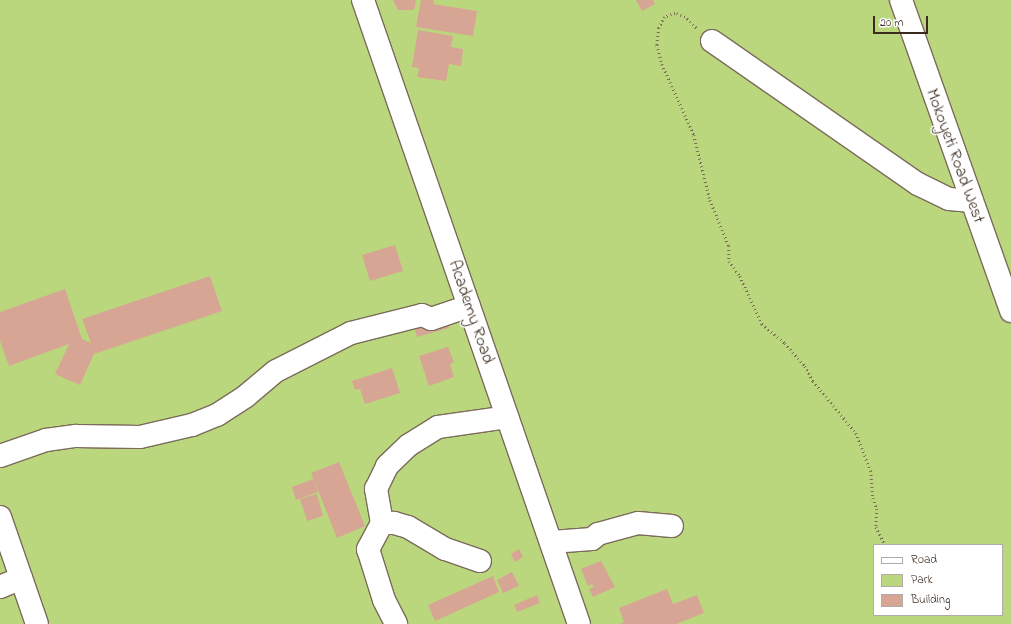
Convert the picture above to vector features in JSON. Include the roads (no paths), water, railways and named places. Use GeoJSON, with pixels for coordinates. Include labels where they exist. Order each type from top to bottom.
{"type":"FeatureCollection","features":[{"type":"Feature","properties":{"kind":"street","name":"Academy Road"},"geometry":{"type":"LineString","coordinates":[[363,0],[579,624]]}},
{"type":"Feature","properties":{"kind":"street","name":"Mokoyeti Road West"},"geometry":{"type":"LineString","coordinates":[[901,0],[1011,311]]}},
{"type":"Feature","properties":{"kind":"street"},"geometry":{"type":"LineString","coordinates":[[712,41],[918,184],[949,199],[972,202]]}},
{"type":"Feature","properties":{"kind":"street"},"geometry":{"type":"LineString","coordinates":[[0,456],[46,440],[76,436],[140,437],[192,425],[223,411],[276,371],[345,335],[422,315],[431,319],[469,306]]}},
{"type":"Feature","properties":{"kind":"street"},"geometry":{"type":"LineString","coordinates":[[396,624],[384,600],[368,549],[382,523],[376,489],[387,466],[409,445],[438,427],[507,417]]}},
{"type":"Feature","properties":{"kind":"street"},"geometry":{"type":"LineString","coordinates":[[0,517],[37,624]]}},
{"type":"Feature","properties":{"kind":"street"},"geometry":{"type":"LineString","coordinates":[[382,523],[394,523],[408,527],[445,549],[480,561]]}},
{"type":"Feature","properties":{"kind":"street"},"geometry":{"type":"LineString","coordinates":[[550,542],[592,539],[598,534],[638,523],[672,526]]}},
{"type":"Feature","properties":{"kind":"street"},"geometry":{"type":"LineString","coordinates":[[0,587],[21,578]]}}]}
